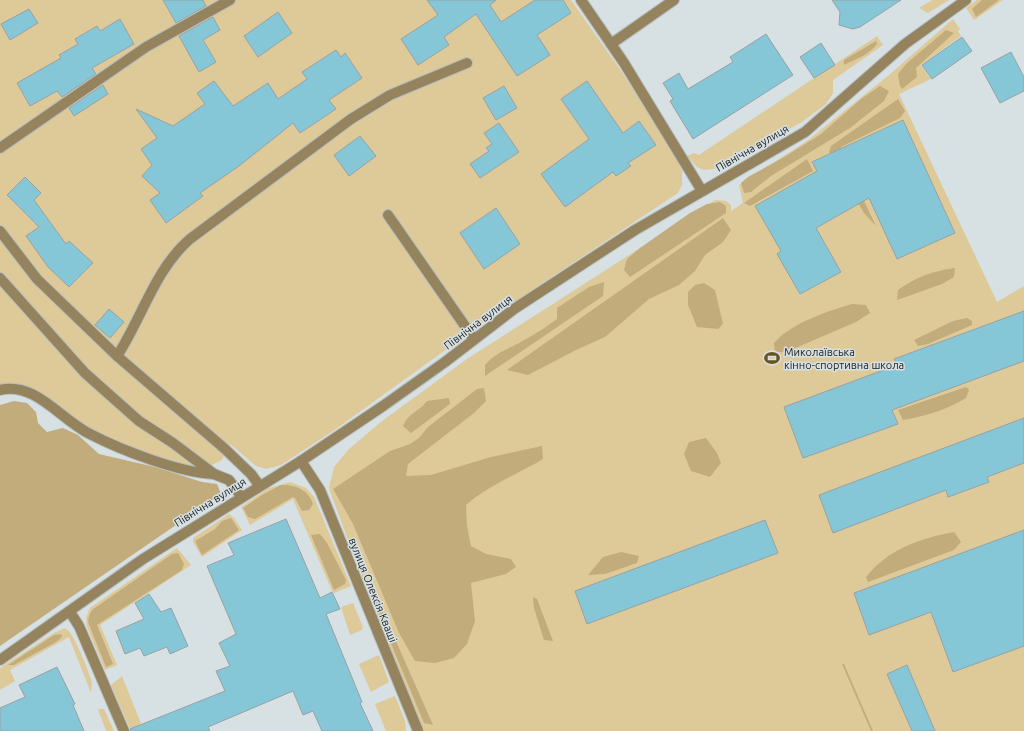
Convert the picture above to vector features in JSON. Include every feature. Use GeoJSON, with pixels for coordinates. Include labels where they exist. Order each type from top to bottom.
{"type":"FeatureCollection","features":[{"type":"Feature","properties":{"kind":"street"},"geometry":{"type":"LineString","coordinates":[[0,148],[146,47],[230,0]]}},
{"type":"Feature","properties":{"kind":"street"},"geometry":{"type":"LineString","coordinates":[[581,0],[611,44],[702,191]]}},
{"type":"Feature","properties":{"kind":"street"},"geometry":{"type":"LineString","coordinates":[[611,44],[674,0]]}},
{"type":"Feature","properties":{"kind":"street","name":"Північна вулиця"},"geometry":{"type":"LineString","coordinates":[[0,660],[143,559],[241,496],[301,461],[389,402],[514,309],[636,230],[805,132],[905,44],[966,0]]}},
{"type":"Feature","properties":{"kind":"street"},"geometry":{"type":"LineString","coordinates":[[117,356],[126,342],[148,296],[180,247],[352,119],[390,95],[467,63]]}},
{"type":"Feature","properties":{"kind":"street"},"geometry":{"type":"LineString","coordinates":[[388,215],[474,339]]}},
{"type":"Feature","properties":{"kind":"street"},"geometry":{"type":"LineString","coordinates":[[0,231],[37,279],[117,356],[226,449],[251,474],[259,485]]}},
{"type":"Feature","properties":{"kind":"street"},"geometry":{"type":"LineString","coordinates":[[0,278],[85,373],[139,421],[173,443],[214,474],[229,480],[241,496]]}},
{"type":"Feature","properties":{"kind":"street"},"geometry":{"type":"LineString","coordinates":[[0,390],[10,388],[33,394],[88,434],[130,452],[197,474],[214,474]]}},
{"type":"Feature","properties":{"kind":"street","name":"вулиця Олексія Кваші"},"geometry":{"type":"LineString","coordinates":[[301,461],[320,490],[418,731]]}},
{"type":"Feature","properties":{"kind":"street"},"geometry":{"type":"LineString","coordinates":[[70,612],[80,626],[124,731]]}},
{"type":"Feature","properties":{"kind":"shaded area"},"geometry":{"type":"Polygon","coordinates":[[[0,0],[571,0],[619,68],[669,144],[682,170],[682,185],[678,193],[487,320],[336,429],[281,465],[266,469],[256,466],[230,444],[222,460],[200,471],[130,447],[90,429],[56,406],[0,387],[0,0]]]}},
{"type":"Feature","properties":{"kind":"shaded area"},"geometry":{"type":"Polygon","coordinates":[[[932,0],[949,0],[928,13],[919,8],[932,0]]]}},
{"type":"Feature","properties":{"kind":"shaded area"},"geometry":{"type":"Polygon","coordinates":[[[977,0],[1003,0],[974,20],[966,8],[977,0]]]}},
{"type":"Feature","properties":{"kind":"shaded area"},"geometry":{"type":"Polygon","coordinates":[[[982,0],[999,0],[976,17],[972,9],[982,0]]]}},
{"type":"Feature","properties":{"kind":"shaded area","name":"Миколаївська кінно-спортивна школа"},"geometry":{"type":"Polygon","coordinates":[[[953,19],[960,29],[958,31],[961,36],[921,65],[931,79],[899,94],[997,302],[1024,286],[1024,731],[424,731],[368,594],[331,494],[329,488],[334,467],[348,450],[382,421],[467,359],[715,200],[726,201],[731,205],[731,211],[743,203],[739,185],[807,141],[889,75],[953,19]]]}},
{"type":"Feature","properties":{"kind":"shaded area"},"geometry":{"type":"Polygon","coordinates":[[[946,30],[954,33],[916,68],[917,77],[902,89],[898,74],[906,64],[946,30]]]}},
{"type":"Feature","properties":{"kind":"shaded area"},"geometry":{"type":"Polygon","coordinates":[[[877,36],[883,45],[833,80],[833,93],[826,104],[802,122],[719,168],[708,170],[700,169],[687,156],[694,153],[699,155],[877,36]]]}},
{"type":"Feature","properties":{"kind":"shaded area"},"geometry":{"type":"Polygon","coordinates":[[[876,41],[877,44],[870,51],[844,65],[844,60],[876,41]]]}},
{"type":"Feature","properties":{"kind":"shaded area"},"geometry":{"type":"Polygon","coordinates":[[[880,86],[889,91],[884,101],[850,128],[771,176],[751,192],[744,193],[741,183],[748,177],[821,134],[861,99],[880,86]]]}},
{"type":"Feature","properties":{"kind":"shaded area"},"geometry":{"type":"Polygon","coordinates":[[[898,99],[905,111],[900,118],[841,147],[841,153],[876,226],[864,213],[829,152],[831,146],[898,99]]]}},
{"type":"Feature","properties":{"kind":"shaded area"},"geometry":{"type":"Polygon","coordinates":[[[807,159],[813,171],[750,206],[744,203],[807,159]]]}},
{"type":"Feature","properties":{"kind":"shaded area"},"geometry":{"type":"Polygon","coordinates":[[[720,202],[726,206],[726,213],[630,277],[624,270],[627,259],[640,248],[690,213],[707,204],[720,202]]]}},
{"type":"Feature","properties":{"kind":"shaded area"},"geometry":{"type":"Polygon","coordinates":[[[723,218],[731,230],[723,242],[705,255],[695,271],[679,285],[649,299],[605,337],[528,375],[507,370],[723,218]]]}},
{"type":"Feature","properties":{"kind":"shaded area"},"geometry":{"type":"Polygon","coordinates":[[[955,268],[954,277],[942,284],[897,300],[898,290],[918,278],[939,271],[955,268]]]}},
{"type":"Feature","properties":{"kind":"shaded area"},"geometry":{"type":"Polygon","coordinates":[[[604,282],[603,296],[485,376],[485,365],[493,357],[548,326],[557,319],[557,308],[589,287],[604,282]]]}},
{"type":"Feature","properties":{"kind":"shaded area"},"geometry":{"type":"Polygon","coordinates":[[[704,283],[715,290],[723,324],[718,329],[697,327],[688,305],[688,292],[695,285],[704,283]]]}},
{"type":"Feature","properties":{"kind":"shaded area"},"geometry":{"type":"Polygon","coordinates":[[[852,304],[866,305],[870,313],[856,322],[786,352],[775,352],[774,343],[791,329],[810,319],[852,304]]]}},
{"type":"Feature","properties":{"kind":"shaded area"},"geometry":{"type":"Polygon","coordinates":[[[967,318],[972,321],[972,325],[928,344],[918,346],[914,340],[953,321],[967,318]]]}},
{"type":"Feature","properties":{"kind":"shaded area"},"geometry":{"type":"Polygon","coordinates":[[[966,387],[969,390],[966,398],[936,412],[903,420],[898,410],[966,387]]]}},
{"type":"Feature","properties":{"kind":"shaded area"},"geometry":{"type":"Polygon","coordinates":[[[484,388],[486,401],[474,413],[408,464],[406,476],[431,475],[491,457],[542,446],[543,459],[484,491],[466,505],[467,526],[471,546],[486,554],[511,559],[516,567],[506,574],[471,583],[475,621],[467,644],[454,658],[435,663],[415,661],[399,633],[353,524],[333,489],[390,451],[410,444],[419,438],[428,427],[477,389],[484,388]]]}},
{"type":"Feature","properties":{"kind":"shaded area"},"geometry":{"type":"Polygon","coordinates":[[[449,398],[450,404],[411,433],[403,426],[408,417],[427,401],[449,398]]]}},
{"type":"Feature","properties":{"kind":"shaded area"},"geometry":{"type":"Polygon","coordinates":[[[14,401],[27,403],[36,412],[38,423],[47,432],[63,428],[78,435],[99,454],[155,467],[202,482],[217,484],[221,494],[0,646],[0,405],[14,401]]]}},
{"type":"Feature","properties":{"kind":"shaded area"},"geometry":{"type":"Polygon","coordinates":[[[706,438],[717,453],[721,463],[710,477],[691,471],[684,454],[689,442],[706,438]]]}},
{"type":"Feature","properties":{"kind":"shaded area"},"geometry":{"type":"Polygon","coordinates":[[[290,482],[306,488],[314,497],[351,586],[334,593],[332,591],[293,499],[250,525],[241,507],[269,488],[290,482]]]}},
{"type":"Feature","properties":{"kind":"shaded area"},"geometry":{"type":"Polygon","coordinates":[[[281,485],[296,487],[305,492],[313,504],[309,510],[302,511],[293,497],[255,519],[248,517],[243,508],[262,495],[281,485]]]}},
{"type":"Feature","properties":{"kind":"shaded area"},"geometry":{"type":"Polygon","coordinates":[[[229,514],[234,518],[242,530],[202,557],[193,542],[193,538],[229,514]]]}},
{"type":"Feature","properties":{"kind":"shaded area"},"geometry":{"type":"Polygon","coordinates":[[[231,518],[239,530],[202,555],[195,541],[215,529],[222,521],[231,518]]]}},
{"type":"Feature","properties":{"kind":"shaded area"},"geometry":{"type":"Polygon","coordinates":[[[954,532],[961,542],[954,550],[868,582],[866,577],[875,567],[895,552],[917,541],[954,532]]]}},
{"type":"Feature","properties":{"kind":"shaded area"},"geometry":{"type":"Polygon","coordinates":[[[320,534],[327,543],[346,580],[345,584],[334,590],[311,535],[320,534]]]}},
{"type":"Feature","properties":{"kind":"shaded area"},"geometry":{"type":"Polygon","coordinates":[[[177,548],[191,565],[100,625],[117,665],[105,670],[87,627],[86,618],[90,608],[177,548]]]}},
{"type":"Feature","properties":{"kind":"shaded area"},"geometry":{"type":"Polygon","coordinates":[[[621,552],[639,556],[637,563],[605,574],[588,575],[603,557],[621,552]]]}},
{"type":"Feature","properties":{"kind":"shaded area"},"geometry":{"type":"Polygon","coordinates":[[[178,553],[184,564],[182,570],[97,625],[113,664],[106,667],[88,622],[92,610],[172,554],[178,553]]]}},
{"type":"Feature","properties":{"kind":"shaded area"},"geometry":{"type":"Polygon","coordinates":[[[376,596],[433,725],[424,723],[372,598],[376,596]]]}},
{"type":"Feature","properties":{"kind":"shaded area"},"geometry":{"type":"Polygon","coordinates":[[[533,597],[537,599],[553,641],[544,640],[534,608],[533,597]]]}},
{"type":"Feature","properties":{"kind":"shaded area"},"geometry":{"type":"Polygon","coordinates":[[[353,603],[363,627],[362,630],[350,635],[341,607],[353,603]]]}},
{"type":"Feature","properties":{"kind":"shaded area"},"geometry":{"type":"Polygon","coordinates":[[[65,628],[73,637],[85,662],[92,683],[91,693],[69,637],[10,670],[15,681],[0,690],[0,668],[54,633],[65,628]]]}},
{"type":"Feature","properties":{"kind":"shaded area"},"geometry":{"type":"Polygon","coordinates":[[[61,634],[62,637],[56,642],[14,665],[8,665],[54,635],[61,634]]]}},
{"type":"Feature","properties":{"kind":"shaded area"},"geometry":{"type":"Polygon","coordinates":[[[379,655],[389,682],[371,692],[359,664],[379,655]]]}},
{"type":"Feature","properties":{"kind":"shaded area"},"geometry":{"type":"Polygon","coordinates":[[[842,664],[844,664],[873,731],[871,731],[842,664]]]}},
{"type":"Feature","properties":{"kind":"shaded area"},"geometry":{"type":"Polygon","coordinates":[[[122,676],[144,731],[131,731],[111,685],[122,676]]]}},
{"type":"Feature","properties":{"kind":"shaded area"},"geometry":{"type":"Polygon","coordinates":[[[395,696],[405,721],[406,731],[386,731],[375,704],[395,696]]]}},
{"type":"Feature","properties":{"kind":"shaded area"},"geometry":{"type":"Polygon","coordinates":[[[98,709],[104,709],[114,731],[106,731],[98,709]]]}},
{"type":"Feature","properties":{"kind":"building"},"geometry":{"type":"Polygon","coordinates":[[[163,0],[203,0],[206,6],[176,23],[163,0]]]}},
{"type":"Feature","properties":{"kind":"building"},"geometry":{"type":"Polygon","coordinates":[[[427,0],[496,0],[490,5],[501,22],[535,0],[563,0],[571,13],[537,35],[550,55],[517,76],[476,14],[444,37],[449,45],[418,65],[401,39],[438,15],[427,0]]]}},
{"type":"Feature","properties":{"kind":"building"},"geometry":{"type":"Polygon","coordinates":[[[832,0],[901,0],[860,27],[853,29],[839,25],[840,12],[832,0]]]}},
{"type":"Feature","properties":{"kind":"building"},"geometry":{"type":"Polygon","coordinates":[[[29,9],[38,23],[10,40],[1,24],[29,9]]]}},
{"type":"Feature","properties":{"kind":"building"},"geometry":{"type":"Polygon","coordinates":[[[278,12],[292,33],[258,57],[244,36],[278,12]]]}},
{"type":"Feature","properties":{"kind":"building"},"geometry":{"type":"Polygon","coordinates":[[[213,17],[220,30],[203,40],[216,62],[199,72],[179,36],[213,17]]]}},
{"type":"Feature","properties":{"kind":"building"},"geometry":{"type":"Polygon","coordinates":[[[120,19],[134,44],[92,68],[96,74],[62,97],[57,91],[30,106],[17,83],[61,58],[59,55],[78,44],[75,39],[97,26],[100,31],[120,19]]]}},
{"type":"Feature","properties":{"kind":"building"},"geometry":{"type":"Polygon","coordinates":[[[766,34],[793,75],[693,139],[670,101],[673,99],[663,83],[679,73],[688,89],[733,62],[730,57],[766,34]]]}},
{"type":"Feature","properties":{"kind":"building"},"geometry":{"type":"Polygon","coordinates":[[[962,37],[972,51],[932,79],[922,65],[962,37]]]}},
{"type":"Feature","properties":{"kind":"building"},"geometry":{"type":"Polygon","coordinates":[[[821,43],[835,65],[814,78],[800,57],[821,43]]]}},
{"type":"Feature","properties":{"kind":"building"},"geometry":{"type":"Polygon","coordinates":[[[336,50],[341,57],[345,53],[362,78],[329,100],[336,109],[300,133],[293,123],[239,166],[200,193],[203,196],[166,223],[150,200],[160,193],[142,176],[152,165],[141,149],[157,138],[136,109],[173,126],[205,104],[197,93],[214,81],[233,106],[268,83],[278,99],[307,79],[302,72],[336,50]]]}},
{"type":"Feature","properties":{"kind":"building"},"geometry":{"type":"Polygon","coordinates":[[[1011,52],[1024,77],[1024,91],[1000,103],[981,68],[1011,52]]]}},
{"type":"Feature","properties":{"kind":"building"},"geometry":{"type":"Polygon","coordinates":[[[587,81],[623,133],[639,121],[656,145],[628,163],[631,166],[616,176],[613,172],[565,207],[541,174],[589,139],[561,99],[587,81]]]}},
{"type":"Feature","properties":{"kind":"building"},"geometry":{"type":"Polygon","coordinates":[[[103,85],[108,94],[74,116],[69,108],[103,85]]]}},
{"type":"Feature","properties":{"kind":"building"},"geometry":{"type":"Polygon","coordinates":[[[504,86],[517,108],[496,120],[483,98],[504,86]]]}},
{"type":"Feature","properties":{"kind":"building"},"geometry":{"type":"Polygon","coordinates":[[[903,120],[955,233],[897,259],[869,198],[816,228],[841,272],[800,294],[777,254],[781,251],[755,206],[817,171],[812,162],[903,120]]]}},
{"type":"Feature","properties":{"kind":"building"},"geometry":{"type":"Polygon","coordinates":[[[499,123],[519,152],[480,178],[470,164],[489,151],[486,148],[492,144],[484,133],[499,123]]]}},
{"type":"Feature","properties":{"kind":"building"},"geometry":{"type":"Polygon","coordinates":[[[360,136],[376,156],[349,176],[334,155],[360,136]]]}},
{"type":"Feature","properties":{"kind":"building"},"geometry":{"type":"Polygon","coordinates":[[[25,177],[41,193],[34,200],[66,244],[69,241],[93,263],[69,287],[48,267],[26,236],[39,227],[7,195],[25,177]]]}},
{"type":"Feature","properties":{"kind":"building"},"geometry":{"type":"Polygon","coordinates":[[[496,208],[520,244],[484,269],[460,233],[496,208]]]}},
{"type":"Feature","properties":{"kind":"building"},"geometry":{"type":"Polygon","coordinates":[[[109,309],[124,322],[110,338],[95,325],[109,309]]]}},
{"type":"Feature","properties":{"kind":"building"},"geometry":{"type":"Polygon","coordinates":[[[1024,311],[1024,361],[892,410],[898,424],[803,458],[784,407],[897,365],[894,359],[1024,311]]]}},
{"type":"Feature","properties":{"kind":"building"},"geometry":{"type":"Polygon","coordinates":[[[1024,418],[1024,463],[987,477],[989,482],[948,497],[946,490],[833,533],[819,495],[1024,418]]]}},
{"type":"Feature","properties":{"kind":"building"},"geometry":{"type":"Polygon","coordinates":[[[286,519],[320,598],[332,592],[340,609],[326,614],[362,702],[360,703],[373,731],[322,731],[313,711],[303,715],[293,691],[208,727],[210,731],[130,731],[130,729],[225,691],[216,671],[230,666],[219,643],[236,634],[207,566],[234,555],[228,543],[286,519]]]}},
{"type":"Feature","properties":{"kind":"building"},"geometry":{"type":"Polygon","coordinates":[[[765,520],[778,553],[587,624],[575,591],[765,520]]]}},
{"type":"Feature","properties":{"kind":"building"},"geometry":{"type":"Polygon","coordinates":[[[1024,530],[1024,646],[953,672],[931,612],[869,635],[854,593],[1024,530]]]}},
{"type":"Feature","properties":{"kind":"building"},"geometry":{"type":"Polygon","coordinates":[[[149,594],[161,612],[171,608],[188,646],[170,654],[167,647],[144,656],[140,648],[125,654],[116,631],[144,619],[135,603],[149,594]]]}},
{"type":"Feature","properties":{"kind":"building"},"geometry":{"type":"Polygon","coordinates":[[[907,665],[935,731],[912,731],[887,674],[907,665]]]}},
{"type":"Feature","properties":{"kind":"building"},"geometry":{"type":"Polygon","coordinates":[[[57,667],[75,704],[73,705],[84,731],[0,731],[0,708],[25,697],[19,685],[57,667]]]}},
{"type":"Feature","properties":{"kind":"place","name":"Миколаївська кінно-спортивна школа"},"geometry":{"type":"Point","coordinates":[772,358]}}]}
